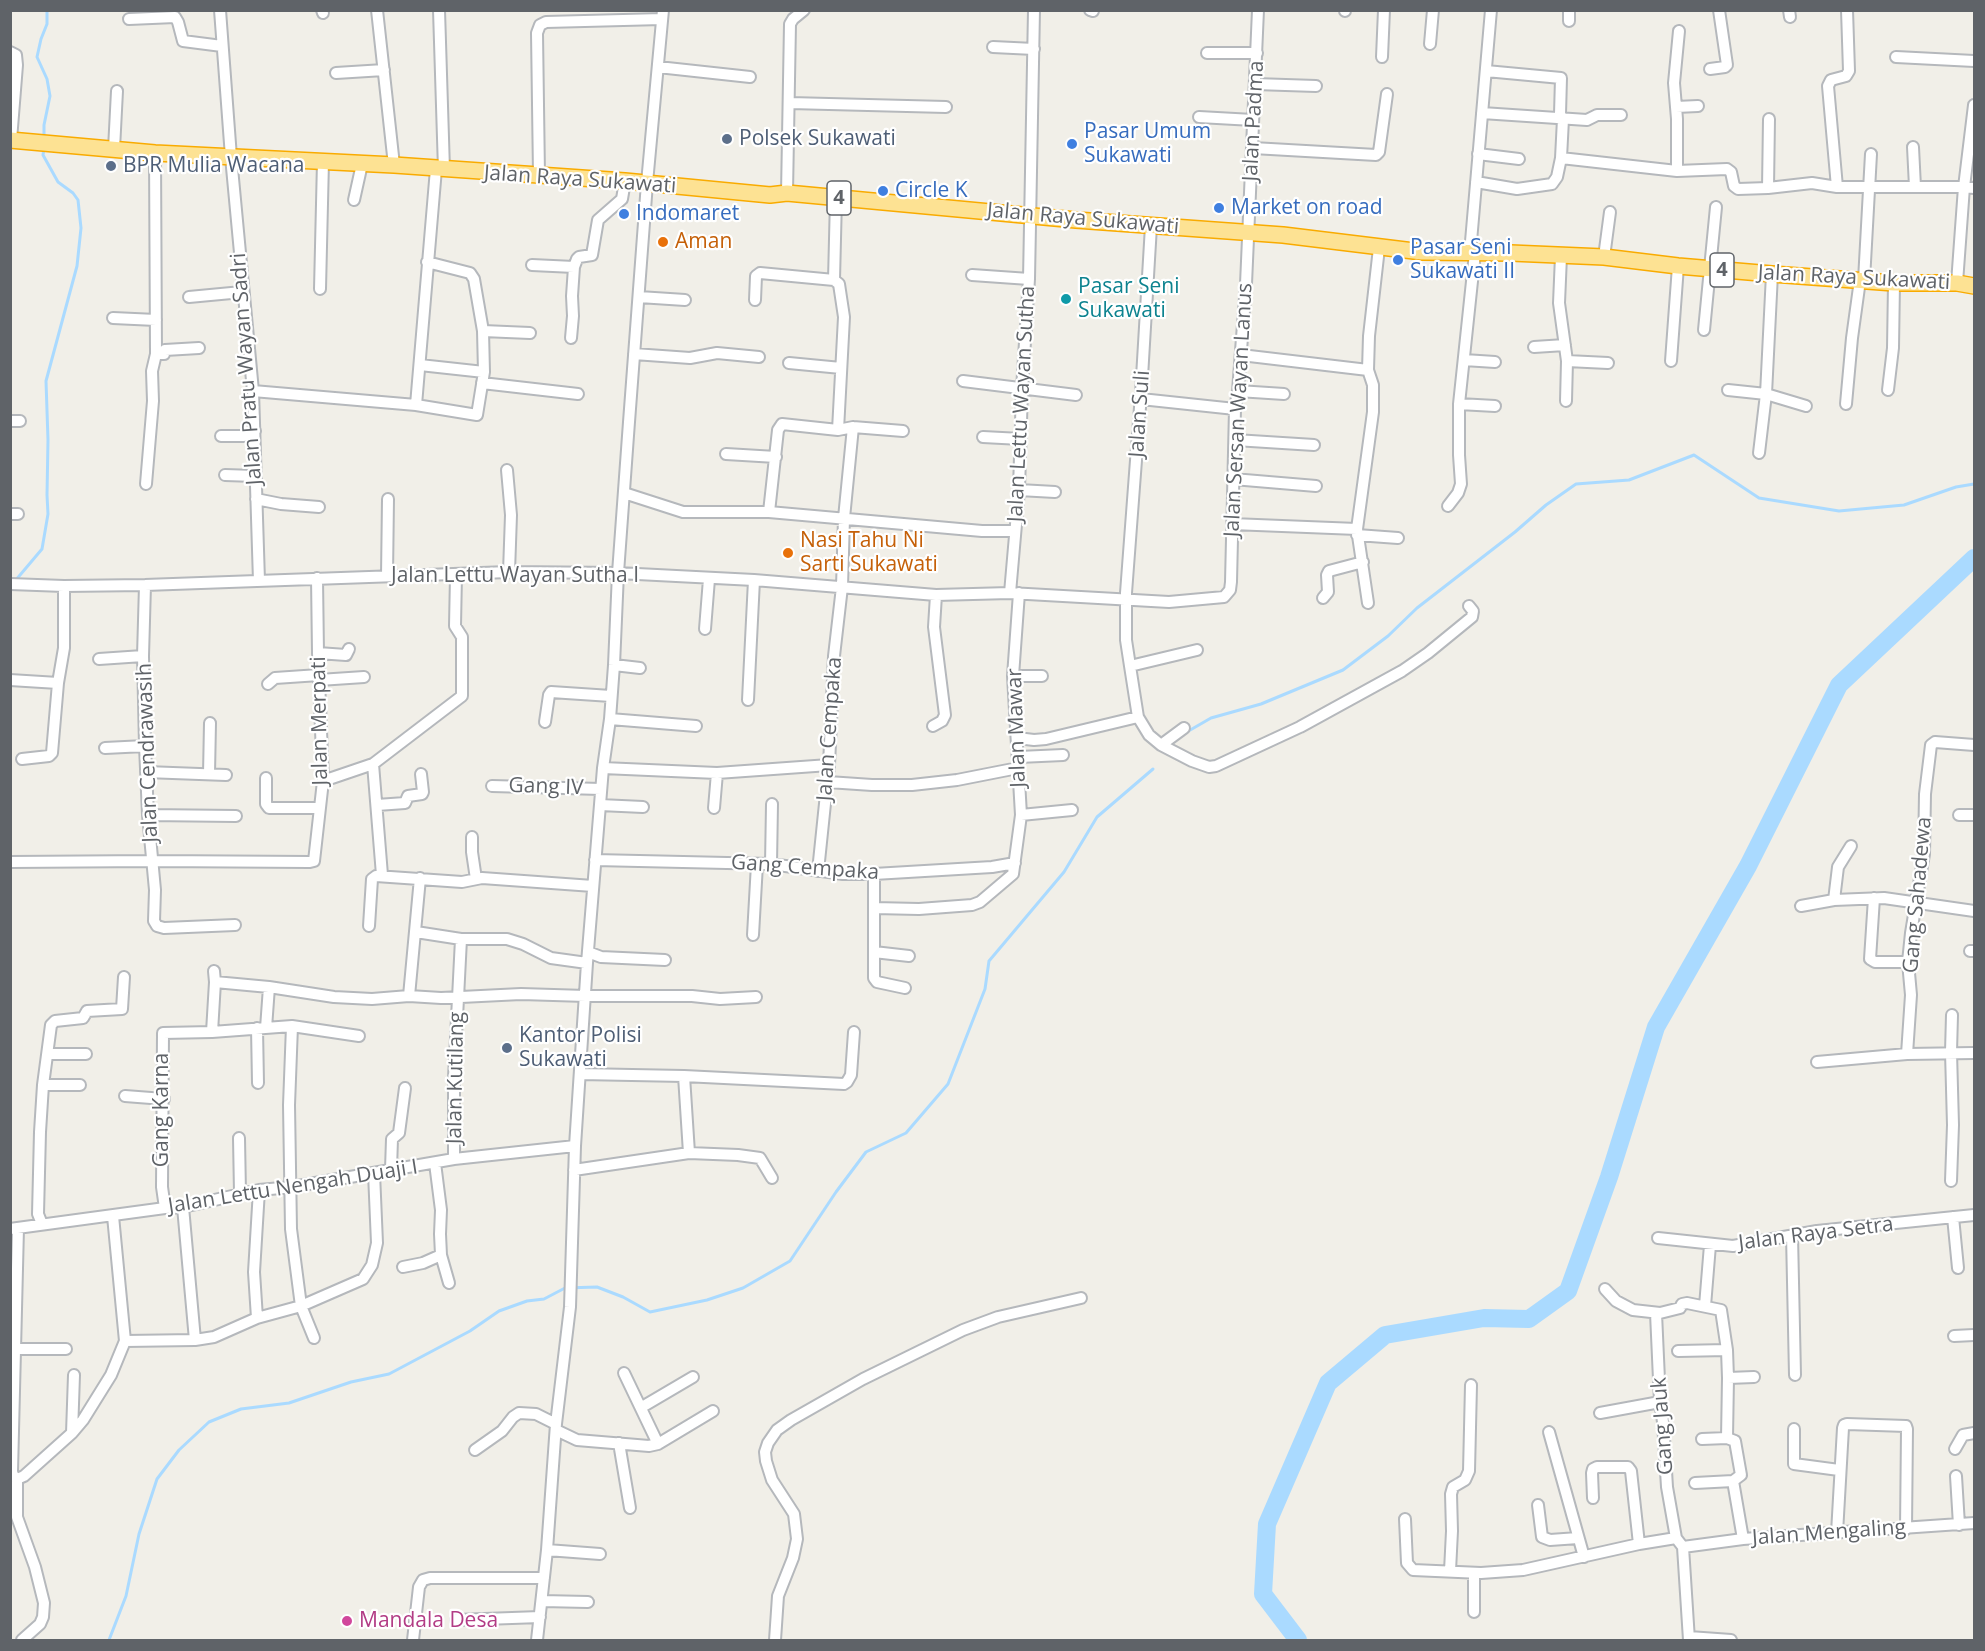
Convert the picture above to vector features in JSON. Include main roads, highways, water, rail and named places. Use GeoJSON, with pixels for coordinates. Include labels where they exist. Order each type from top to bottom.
{"type":"FeatureCollection","features":[{"type":"Feature","properties":{"kind":"highway","name":"Jalan Raya Sukawati"},"geometry":{"type":"LineString","coordinates":[[15,141],[155,153],[394,165],[440,170],[625,181],[770,195],[787,194],[1030,216],[1249,232],[1422,252],[1604,257],[1772,274],[1894,283],[1957,283],[1974,286]]}},
{"type":"Feature","properties":{"kind":"waterway"},"geometry":{"type":"LineString","coordinates":[[44,138],[44,125],[50,96],[47,79],[37,57],[47,24],[47,10]]}},
{"type":"Feature","properties":{"kind":"waterway"},"geometry":{"type":"LineString","coordinates":[[15,581],[42,549],[48,514],[46,381],[77,266],[81,228],[78,200],[73,193],[58,182],[43,155],[44,148]]}},
{"type":"Feature","properties":{"kind":"waterway"},"geometry":{"type":"LineString","coordinates":[[1185,733],[1211,718],[1261,704],[1343,670],[1388,636],[1417,608],[1546,505],[1576,484],[1629,480],[1694,455],[1759,498],[1839,511],[1904,505],[1956,487],[1974,484]]}},
{"type":"Feature","properties":{"kind":"waterway"},"geometry":{"type":"LineString","coordinates":[[1298,1640],[1263,1594],[1267,1524],[1328,1383],[1385,1335],[1484,1318],[1529,1319],[1568,1291],[1609,1177],[1656,1027],[1748,866],[1839,685],[1974,558]]}},
{"type":"Feature","properties":{"kind":"waterway"},"geometry":{"type":"LineString","coordinates":[[109,1640],[126,1596],[139,1534],[157,1479],[179,1450],[209,1422],[241,1409],[289,1403],[351,1382],[389,1374],[470,1331],[499,1311],[527,1301],[544,1299],[565,1288],[597,1287],[623,1297],[650,1312],[707,1300],[743,1288],[790,1261],[866,1152],[906,1133],[948,1084],[985,989],[989,961],[1064,872],[1097,817],[1153,769]]}},
{"type":"Feature","properties":{"kind":"place","name":"Polsek Sukawati"},"geometry":{"type":"Point","coordinates":[727,139]}},
{"type":"Feature","properties":{"kind":"place","name":"Pasar Umum Sukawati"},"geometry":{"type":"Point","coordinates":[1072,144]}},
{"type":"Feature","properties":{"kind":"place","name":"BPR Mulia Wacana"},"geometry":{"type":"Point","coordinates":[111,166]}},
{"type":"Feature","properties":{"kind":"place","name":"Circle K"},"geometry":{"type":"Point","coordinates":[883,191]}},
{"type":"Feature","properties":{"kind":"place","name":"Market on road"},"geometry":{"type":"Point","coordinates":[1219,208]}},
{"type":"Feature","properties":{"kind":"place","name":"Indomaret"},"geometry":{"type":"Point","coordinates":[624,214]}},
{"type":"Feature","properties":{"kind":"place","name":"Aman"},"geometry":{"type":"Point","coordinates":[663,242]}},
{"type":"Feature","properties":{"kind":"place","name":"Pasar Seni Sukawati II"},"geometry":{"type":"Point","coordinates":[1398,260]}},
{"type":"Feature","properties":{"kind":"place","name":"Pasar Seni Sukawati"},"geometry":{"type":"Point","coordinates":[1066,299]}},
{"type":"Feature","properties":{"kind":"place","name":"Nasi Tahu Ni Sarti Sukawati"},"geometry":{"type":"Point","coordinates":[788,553]}},
{"type":"Feature","properties":{"kind":"place","name":"Kantor Polisi Sukawati"},"geometry":{"type":"Point","coordinates":[507,1048]}},
{"type":"Feature","properties":{"kind":"place","name":"Mandala Desa"},"geometry":{"type":"Point","coordinates":[347,1621]}}]}
